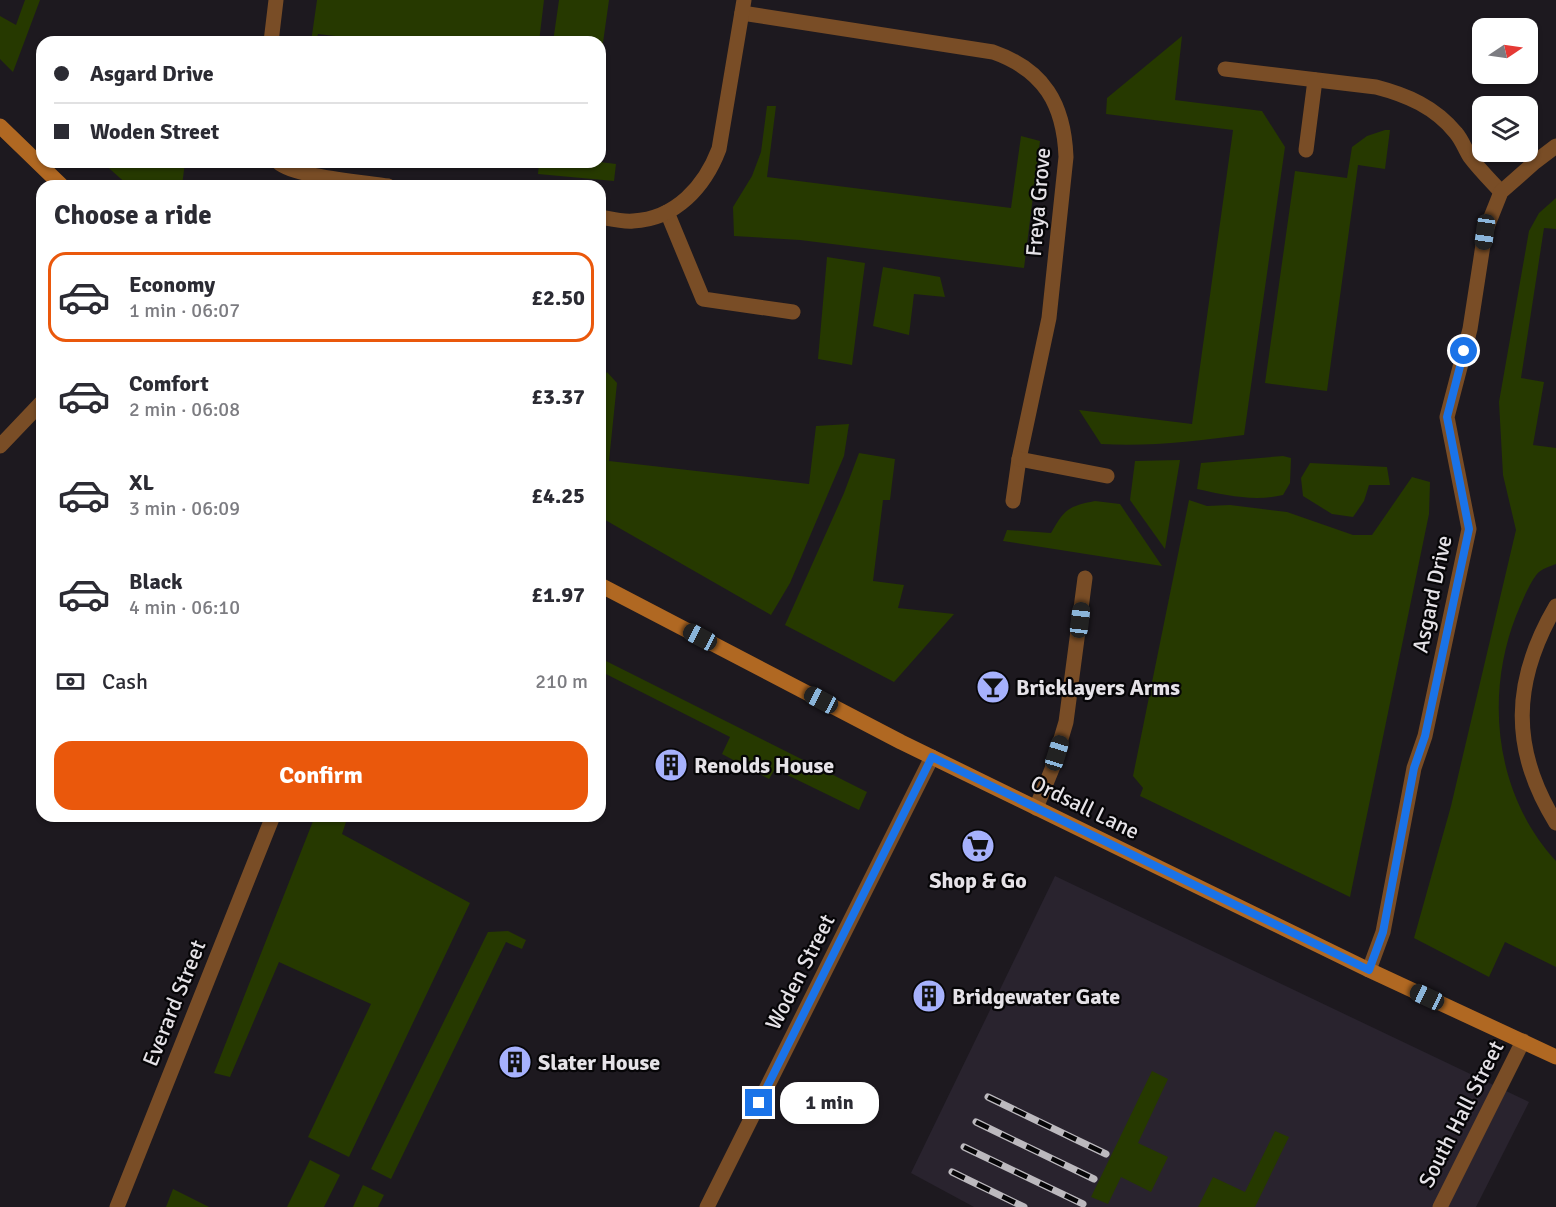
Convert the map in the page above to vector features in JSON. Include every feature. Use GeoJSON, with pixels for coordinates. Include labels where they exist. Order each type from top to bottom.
{"type":"FeatureCollection","features":[{"type":"Feature","properties":{"kind":"main road"},"geometry":{"type":"LineString","coordinates":[[0,126],[36,161]]}},
{"type":"Feature","properties":{"kind":"main road"},"geometry":{"type":"LineString","coordinates":[[43,168],[56,180]]}},
{"type":"Feature","properties":{"kind":"main road","name":"Ordsall Lane"},"geometry":{"type":"LineString","coordinates":[[606,588],[932,757],[1369,970],[1556,1057]]}},
{"type":"Feature","properties":{"kind":"street"},"geometry":{"type":"LineString","coordinates":[[272,36],[276,0]]}},
{"type":"Feature","properties":{"kind":"street"},"geometry":{"type":"LineString","coordinates":[[606,218],[632,221],[650,218],[667,212],[685,201],[700,186],[711,169],[719,149],[743,7]]}},
{"type":"Feature","properties":{"kind":"street","name":"Freya Grove"},"geometry":{"type":"LineString","coordinates":[[743,7],[993,52],[1026,67],[1039,80],[1059,111],[1065,132],[1066,157],[1049,318],[1019,459],[1013,501]]}},
{"type":"Feature","properties":{"kind":"street"},"geometry":{"type":"LineString","coordinates":[[1225,69],[1376,87],[1397,92],[1436,112],[1456,133],[1471,158],[1501,192]]}},
{"type":"Feature","properties":{"kind":"street"},"geometry":{"type":"LineString","coordinates":[[1306,150],[1315,80]]}},
{"type":"Feature","properties":{"kind":"street","name":"Asgard Drive"},"geometry":{"type":"LineString","coordinates":[[1369,970],[1383,932],[1414,768],[1425,736],[1469,529],[1447,417],[1470,329],[1485,232],[1501,192],[1556,146]]}},
{"type":"Feature","properties":{"kind":"street"},"geometry":{"type":"LineString","coordinates":[[284,168],[350,180]]}},
{"type":"Feature","properties":{"kind":"street"},"geometry":{"type":"LineString","coordinates":[[667,212],[703,299],[793,312]]}},
{"type":"Feature","properties":{"kind":"street"},"geometry":{"type":"LineString","coordinates":[[0,446],[36,408]]}},
{"type":"Feature","properties":{"kind":"street"},"geometry":{"type":"LineString","coordinates":[[1019,459],[1107,476]]}},
{"type":"Feature","properties":{"kind":"street"},"geometry":{"type":"LineString","coordinates":[[1036,808],[1052,769],[1066,722],[1085,578]]}},
{"type":"Feature","properties":{"kind":"street"},"geometry":{"type":"LineString","coordinates":[[1556,606],[1532,653],[1522,701],[1523,737],[1530,772],[1556,823]]}},
{"type":"Feature","properties":{"kind":"street","name":"Woden Street"},"geometry":{"type":"LineString","coordinates":[[707,1207],[932,757]]}},
{"type":"Feature","properties":{"kind":"street","name":"Everard Street"},"geometry":{"type":"LineString","coordinates":[[117,1207],[271,822]]}},
{"type":"Feature","properties":{"kind":"street","name":"South Hall Street"},"geometry":{"type":"LineString","coordinates":[[1440,1207],[1523,1041]]}},
{"type":"Feature","properties":{"kind":"shaded area"},"geometry":{"type":"Polygon","coordinates":[[[1055,876],[1529,1102],[1476,1207],[974,1207],[911,1173],[1055,876]]]}},
{"type":"Feature","properties":{"kind":"green space"},"geometry":{"type":"Polygon","coordinates":[[[25,0],[40,0],[13,72],[0,59],[0,16],[16,25],[25,0]]]}},
{"type":"Feature","properties":{"kind":"green space"},"geometry":{"type":"Polygon","coordinates":[[[317,0],[544,0],[540,36],[335,36],[318,34],[312,36],[317,0]]]}},
{"type":"Feature","properties":{"kind":"green space"},"geometry":{"type":"Polygon","coordinates":[[[559,0],[609,0],[604,36],[554,36],[559,0]]]}},
{"type":"Feature","properties":{"kind":"green space"},"geometry":{"type":"Polygon","coordinates":[[[1182,36],[1175,100],[1262,111],[1285,147],[1244,435],[1155,444],[1101,444],[1079,410],[1192,424],[1233,130],[1106,114],[1107,98],[1182,36]]]}},
{"type":"Feature","properties":{"kind":"green space"},"geometry":{"type":"Polygon","coordinates":[[[767,106],[776,106],[767,177],[1011,208],[1021,136],[1040,141],[1024,268],[800,240],[734,236],[733,207],[752,176],[761,152],[767,106]]]}},
{"type":"Feature","properties":{"kind":"green space"},"geometry":{"type":"Polygon","coordinates":[[[1390,130],[1385,169],[1358,165],[1327,391],[1265,383],[1295,171],[1347,178],[1352,147],[1367,136],[1390,130]]]}},
{"type":"Feature","properties":{"kind":"green space"},"geometry":{"type":"Polygon","coordinates":[[[606,163],[616,164],[614,181],[538,174],[538,168],[606,168],[606,163]]]}},
{"type":"Feature","properties":{"kind":"green space"},"geometry":{"type":"Polygon","coordinates":[[[109,168],[184,168],[183,180],[122,180],[109,168]]]}},
{"type":"Feature","properties":{"kind":"green space"},"geometry":{"type":"Polygon","coordinates":[[[1556,198],[1556,229],[1544,228],[1521,378],[1544,382],[1533,445],[1556,448],[1556,564],[1543,569],[1536,575],[1516,616],[1506,647],[1500,680],[1499,712],[1501,745],[1520,807],[1536,835],[1556,861],[1556,967],[1505,942],[1489,977],[1414,938],[1451,806],[1516,530],[1503,475],[1499,402],[1529,231],[1539,213],[1556,198]]]}},
{"type":"Feature","properties":{"kind":"green space"},"geometry":{"type":"Polygon","coordinates":[[[827,257],[865,263],[852,365],[818,359],[827,257]]]}},
{"type":"Feature","properties":{"kind":"green space"},"geometry":{"type":"Polygon","coordinates":[[[883,267],[940,277],[945,297],[914,294],[909,335],[873,326],[883,267]]]}},
{"type":"Feature","properties":{"kind":"green space"},"geometry":{"type":"Polygon","coordinates":[[[607,372],[617,383],[609,461],[809,484],[816,426],[849,424],[844,456],[790,583],[771,615],[606,520],[607,372]]]}},
{"type":"Feature","properties":{"kind":"green space"},"geometry":{"type":"Polygon","coordinates":[[[859,453],[895,459],[890,500],[883,500],[873,581],[904,585],[898,608],[954,614],[894,682],[785,625],[844,493],[859,453]]]}},
{"type":"Feature","properties":{"kind":"green space"},"geometry":{"type":"Polygon","coordinates":[[[1283,456],[1291,458],[1290,483],[1283,495],[1250,498],[1197,489],[1201,463],[1283,456]]]}},
{"type":"Feature","properties":{"kind":"green space"},"geometry":{"type":"Polygon","coordinates":[[[1180,460],[1165,549],[1130,500],[1135,461],[1180,460]]]}},
{"type":"Feature","properties":{"kind":"green space"},"geometry":{"type":"Polygon","coordinates":[[[1310,463],[1387,467],[1390,485],[1369,485],[1364,501],[1353,517],[1332,514],[1303,496],[1301,478],[1310,463]]]}},
{"type":"Feature","properties":{"kind":"green space"},"geometry":{"type":"Polygon","coordinates":[[[1412,477],[1430,482],[1429,514],[1350,897],[1140,796],[1143,788],[1133,776],[1189,500],[1207,506],[1230,505],[1287,512],[1353,535],[1372,535],[1412,477]]]}},
{"type":"Feature","properties":{"kind":"green space"},"geometry":{"type":"Polygon","coordinates":[[[1095,501],[1120,504],[1162,566],[1003,541],[1007,530],[1051,533],[1068,510],[1095,501]]]}},
{"type":"Feature","properties":{"kind":"green space"},"geometry":{"type":"Polygon","coordinates":[[[606,661],[867,792],[859,810],[775,769],[769,779],[722,754],[730,737],[606,674],[606,661]]]}},
{"type":"Feature","properties":{"kind":"green space"},"geometry":{"type":"Polygon","coordinates":[[[313,822],[346,822],[342,834],[470,903],[349,1157],[308,1137],[371,1004],[279,962],[230,1077],[214,1073],[313,822]]]}},
{"type":"Feature","properties":{"kind":"green space"},"geometry":{"type":"Polygon","coordinates":[[[508,931],[526,940],[522,949],[506,942],[391,1179],[371,1169],[488,932],[508,931]]]}},
{"type":"Feature","properties":{"kind":"green space"},"geometry":{"type":"Polygon","coordinates":[[[1152,1071],[1168,1079],[1138,1143],[1168,1157],[1151,1192],[1121,1177],[1108,1204],[1091,1197],[1152,1071]]]}},
{"type":"Feature","properties":{"kind":"green space"},"geometry":{"type":"Polygon","coordinates":[[[1275,1131],[1289,1137],[1255,1207],[1198,1207],[1213,1177],[1245,1192],[1275,1131]]]}},
{"type":"Feature","properties":{"kind":"green space"},"geometry":{"type":"Polygon","coordinates":[[[310,1160],[340,1175],[324,1207],[287,1207],[310,1160]]]}},
{"type":"Feature","properties":{"kind":"green space"},"geometry":{"type":"Polygon","coordinates":[[[363,1185],[384,1195],[378,1207],[353,1207],[363,1185]]]}},
{"type":"Feature","properties":{"kind":"green space"},"geometry":{"type":"Polygon","coordinates":[[[173,1189],[209,1207],[166,1207],[173,1189]]]}},
{"type":"Feature","properties":{"kind":"railway"},"geometry":{"type":"LineString","coordinates":[[988,1097],[1106,1154]]}},
{"type":"Feature","properties":{"kind":"railway"},"geometry":{"type":"LineString","coordinates":[[976,1122],[1094,1179]]}},
{"type":"Feature","properties":{"kind":"railway"},"geometry":{"type":"LineString","coordinates":[[964,1147],[1083,1204]]}},
{"type":"Feature","properties":{"kind":"railway"},"geometry":{"type":"LineString","coordinates":[[952,1172],[1024,1207]]}},
{"type":"Feature","properties":{"kind":"place","name":"Bricklayers Arms"},"geometry":{"type":"Point","coordinates":[993,687]}},
{"type":"Feature","properties":{"kind":"place","name":"Renolds House"},"geometry":{"type":"Point","coordinates":[671,765]}},
{"type":"Feature","properties":{"kind":"place","name":"Shop & Go"},"geometry":{"type":"Point","coordinates":[978,846]}},
{"type":"Feature","properties":{"kind":"place","name":"Bridgewater Gate"},"geometry":{"type":"Point","coordinates":[929,996]}},
{"type":"Feature","properties":{"kind":"place","name":"Slater House"},"geometry":{"type":"Point","coordinates":[515,1062]}},
{"type":"Feature","properties":{"kind":"route"},"geometry":{"type":"LineString","coordinates":[[759,1103],[932,757],[1369,970],[1383,932],[1414,768],[1425,736],[1469,529],[1447,417],[1464,351]]}}]}
